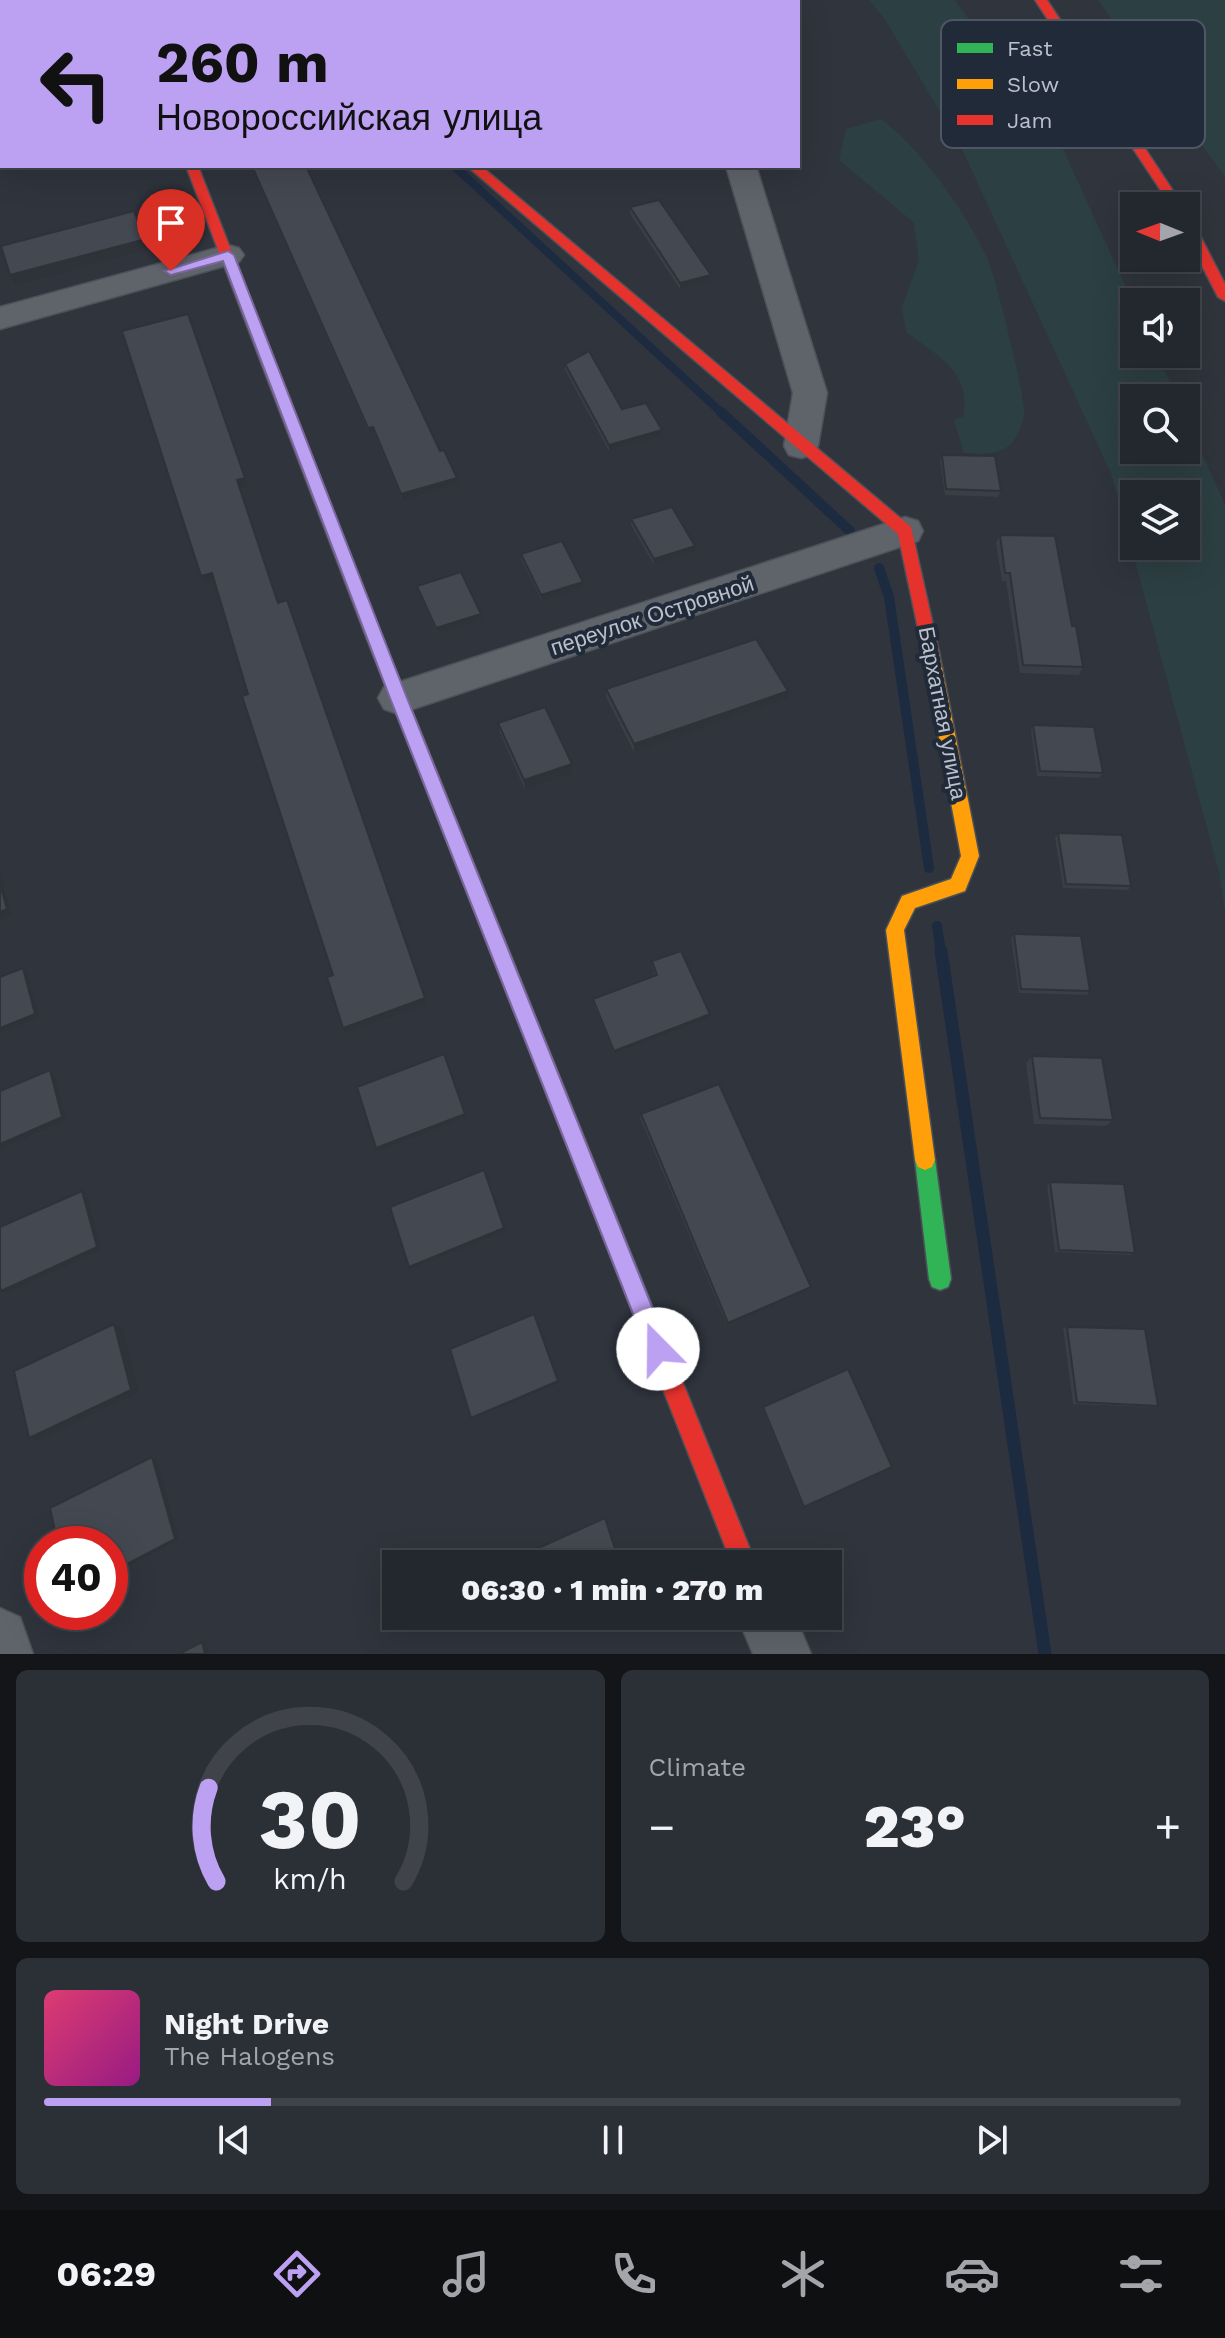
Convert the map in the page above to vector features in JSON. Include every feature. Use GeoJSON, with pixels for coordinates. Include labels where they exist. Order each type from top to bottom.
{"type":"FeatureCollection","features":[{"type":"Feature","properties":{"kind":"street"},"geometry":{"type":"LineString","coordinates":[[1041,0],[1054,20]]}},
{"type":"Feature","properties":{"kind":"street"},"geometry":{"type":"LineString","coordinates":[[1139,148],[1168,192]]}},
{"type":"Feature","properties":{"kind":"street"},"geometry":{"type":"LineString","coordinates":[[193,168],[398,698],[738,1550]]}},
{"type":"Feature","properties":{"kind":"street"},"geometry":{"type":"LineString","coordinates":[[475,168],[905,531]]}},
{"type":"Feature","properties":{"kind":"street"},"geometry":{"type":"LineString","coordinates":[[742,168],[810,393],[801,446]]}},
{"type":"Feature","properties":{"kind":"street"},"geometry":{"type":"LineString","coordinates":[[1200,249],[1225,297]]}},
{"type":"Feature","properties":{"kind":"street"},"geometry":{"type":"LineString","coordinates":[[0,318],[228,255]]}},
{"type":"Feature","properties":{"kind":"street","name":"переулок Островной"},"geometry":{"type":"LineString","coordinates":[[398,698],[905,531]]}},
{"type":"Feature","properties":{"kind":"street","name":"Бархатная улица"},"geometry":{"type":"LineString","coordinates":[[905,531],[912,552],[970,856],[958,885],[909,902],[895,930],[940,1279]]}},
{"type":"Feature","properties":{"kind":"street"},"geometry":{"type":"LineString","coordinates":[[772,1630],[782,1654]]}},
{"type":"Feature","properties":{"kind":"street"},"geometry":{"type":"LineString","coordinates":[[0,1637],[4,1654]]}},
{"type":"Feature","properties":{"kind":"green space"},"geometry":{"type":"Polygon","coordinates":[[[869,0],[955,0],[969,20],[941,20],[941,113],[884,18],[869,0]]]}},
{"type":"Feature","properties":{"kind":"green space"},"geometry":{"type":"Polygon","coordinates":[[[1098,0],[1225,0],[1225,177],[1204,148],[1205,20],[1112,20],[1098,0]]]}},
{"type":"Feature","properties":{"kind":"green space"},"geometry":{"type":"Polygon","coordinates":[[[881,119],[912,147],[942,183],[988,260],[1010,338],[1024,416],[1015,439],[999,451],[964,453],[954,420],[963,417],[963,388],[950,366],[906,332],[902,307],[919,260],[914,223],[839,160],[846,129],[881,119]]]}},
{"type":"Feature","properties":{"kind":"green space"},"geometry":{"type":"Polygon","coordinates":[[[961,148],[1062,148],[1126,288],[1120,288],[1120,368],[1163,368],[1171,384],[1120,384],[1120,464],[1200,464],[1200,450],[1225,504],[1225,912],[1219,872],[1135,560],[1200,560],[1200,480],[1120,480],[1120,506],[1112,476],[961,148]]]}},
{"type":"Feature","properties":{"kind":"building"},"geometry":{"type":"Polygon","coordinates":[[[253,168],[307,168],[440,451],[444,450],[457,478],[401,494],[373,427],[368,428],[253,168]]]}},
{"type":"Feature","properties":{"kind":"building"},"geometry":{"type":"Polygon","coordinates":[[[659,200],[711,275],[680,283],[630,207],[659,200]]]}},
{"type":"Feature","properties":{"kind":"building"},"geometry":{"type":"Polygon","coordinates":[[[134,211],[146,239],[10,275],[1,246],[134,211]]]}},
{"type":"Feature","properties":{"kind":"building"},"geometry":{"type":"Polygon","coordinates":[[[188,314],[245,478],[237,480],[278,603],[287,600],[425,998],[343,1028],[327,977],[333,975],[242,696],[248,694],[212,573],[201,576],[122,331],[188,314]]]}},
{"type":"Feature","properties":{"kind":"building"},"geometry":{"type":"Polygon","coordinates":[[[589,351],[622,409],[646,403],[662,430],[609,445],[565,364],[589,351]]]}},
{"type":"Feature","properties":{"kind":"building"},"geometry":{"type":"Polygon","coordinates":[[[942,455],[995,456],[1001,491],[946,489],[942,455]]]}},
{"type":"Feature","properties":{"kind":"building"},"geometry":{"type":"Polygon","coordinates":[[[672,507],[695,546],[654,559],[631,519],[672,507]]]}},
{"type":"Feature","properties":{"kind":"building"},"geometry":{"type":"Polygon","coordinates":[[[1000,535],[1055,536],[1083,667],[1023,665],[1010,573],[1005,573],[1000,535]]]}},
{"type":"Feature","properties":{"kind":"building"},"geometry":{"type":"Polygon","coordinates":[[[562,541],[583,582],[541,595],[521,554],[562,541]]]}},
{"type":"Feature","properties":{"kind":"building"},"geometry":{"type":"Polygon","coordinates":[[[461,572],[481,614],[436,628],[417,586],[461,572]]]}},
{"type":"Feature","properties":{"kind":"building"},"geometry":{"type":"Polygon","coordinates":[[[756,639],[788,691],[634,744],[606,689],[756,639]]]}},
{"type":"Feature","properties":{"kind":"building"},"geometry":{"type":"Polygon","coordinates":[[[545,707],[572,764],[524,780],[498,723],[545,707]]]}},
{"type":"Feature","properties":{"kind":"building"},"geometry":{"type":"Polygon","coordinates":[[[1033,725],[1094,727],[1103,773],[1040,771],[1033,725]]]}},
{"type":"Feature","properties":{"kind":"building"},"geometry":{"type":"Polygon","coordinates":[[[1058,833],[1122,835],[1131,886],[1066,884],[1058,833]]]}},
{"type":"Feature","properties":{"kind":"building"},"geometry":{"type":"Polygon","coordinates":[[[0,885],[7,909],[0,912],[0,885]]]}},
{"type":"Feature","properties":{"kind":"building"},"geometry":{"type":"Polygon","coordinates":[[[1014,934],[1081,936],[1090,991],[1021,989],[1014,934]]]}},
{"type":"Feature","properties":{"kind":"building"},"geometry":{"type":"Polygon","coordinates":[[[681,951],[710,1014],[614,1051],[593,999],[657,975],[652,961],[681,951]]]}},
{"type":"Feature","properties":{"kind":"building"},"geometry":{"type":"Polygon","coordinates":[[[23,968],[35,1014],[0,1028],[0,977],[23,968]]]}},
{"type":"Feature","properties":{"kind":"building"},"geometry":{"type":"Polygon","coordinates":[[[444,1054],[465,1114],[376,1148],[357,1087],[444,1054]]]}},
{"type":"Feature","properties":{"kind":"building"},"geometry":{"type":"Polygon","coordinates":[[[1032,1056],[1102,1058],[1113,1120],[1040,1118],[1032,1056]]]}},
{"type":"Feature","properties":{"kind":"building"},"geometry":{"type":"Polygon","coordinates":[[[50,1070],[62,1117],[0,1144],[0,1091],[50,1070]]]}},
{"type":"Feature","properties":{"kind":"building"},"geometry":{"type":"Polygon","coordinates":[[[719,1084],[811,1287],[728,1323],[641,1114],[719,1084]]]}},
{"type":"Feature","properties":{"kind":"building"},"geometry":{"type":"Polygon","coordinates":[[[484,1170],[504,1228],[409,1267],[390,1207],[484,1170]]]}},
{"type":"Feature","properties":{"kind":"building"},"geometry":{"type":"Polygon","coordinates":[[[1050,1182],[1124,1184],[1135,1253],[1059,1250],[1050,1182]]]}},
{"type":"Feature","properties":{"kind":"building"},"geometry":{"type":"Polygon","coordinates":[[[82,1191],[97,1247],[1,1291],[0,1227],[82,1191]]]}},
{"type":"Feature","properties":{"kind":"building"},"geometry":{"type":"Polygon","coordinates":[[[534,1314],[558,1381],[471,1418],[450,1349],[534,1314]]]}},
{"type":"Feature","properties":{"kind":"building"},"geometry":{"type":"Polygon","coordinates":[[[114,1324],[131,1390],[29,1438],[14,1371],[114,1324]]]}},
{"type":"Feature","properties":{"kind":"building"},"geometry":{"type":"Polygon","coordinates":[[[1067,1327],[1145,1329],[1158,1406],[1077,1402],[1067,1327]]]}},
{"type":"Feature","properties":{"kind":"building"},"geometry":{"type":"Polygon","coordinates":[[[848,1369],[892,1467],[804,1507],[763,1407],[848,1369]]]}},
{"type":"Feature","properties":{"kind":"building"},"geometry":{"type":"Polygon","coordinates":[[[152,1457],[175,1539],[128,1564],[128,1526],[54,1526],[50,1508],[152,1457]]]}},
{"type":"Feature","properties":{"kind":"building"},"geometry":{"type":"Polygon","coordinates":[[[605,1518],[615,1550],[534,1550],[605,1518]]]}},
{"type":"Feature","properties":{"kind":"building"},"geometry":{"type":"Polygon","coordinates":[[[202,1642],[205,1654],[179,1654],[202,1642]]]}},
{"type":"Feature","properties":{"kind":"waterway"},"geometry":{"type":"LineString","coordinates":[[456,168],[723,414]]}},
{"type":"Feature","properties":{"kind":"waterway"},"geometry":{"type":"LineString","coordinates":[[721,412],[850,531]]}},
{"type":"Feature","properties":{"kind":"waterway"},"geometry":{"type":"LineString","coordinates":[[879,568],[889,597],[929,868]]}},
{"type":"Feature","properties":{"kind":"waterway"},"geometry":{"type":"LineString","coordinates":[[937,926],[941,953]]}},
{"type":"Feature","properties":{"kind":"waterway"},"geometry":{"type":"LineString","coordinates":[[941,951],[1045,1654]]}},
{"type":"Feature","properties":{"kind":"traffic: fast"},"geometry":{"type":"LineString","coordinates":[[375,639],[558,1098]]}},
{"type":"Feature","properties":{"kind":"traffic: fast"},"geometry":{"type":"LineString","coordinates":[[925,1160],[940,1279]]}},
{"type":"Feature","properties":{"kind":"traffic: slow"},"geometry":{"type":"LineString","coordinates":[[925,1160],[895,930],[909,902],[958,885],[970,856],[931,652]]}},
{"type":"Feature","properties":{"kind":"traffic: jam"},"geometry":{"type":"LineString","coordinates":[[1041,0],[1054,20]]}},
{"type":"Feature","properties":{"kind":"traffic: jam"},"geometry":{"type":"LineString","coordinates":[[1139,148],[1168,192]]}},
{"type":"Feature","properties":{"kind":"traffic: jam"},"geometry":{"type":"LineString","coordinates":[[193,168],[375,639]]}},
{"type":"Feature","properties":{"kind":"traffic: jam"},"geometry":{"type":"LineString","coordinates":[[475,168],[905,531],[931,652]]}},
{"type":"Feature","properties":{"kind":"traffic: jam"},"geometry":{"type":"LineString","coordinates":[[1200,249],[1225,297]]}},
{"type":"Feature","properties":{"kind":"traffic: jam"},"geometry":{"type":"LineString","coordinates":[[558,1098],[738,1550]]}},
{"type":"Feature","properties":{"kind":"route"},"geometry":{"type":"LineString","coordinates":[[171,271],[228,255],[398,698],[658,1349]]}}]}
